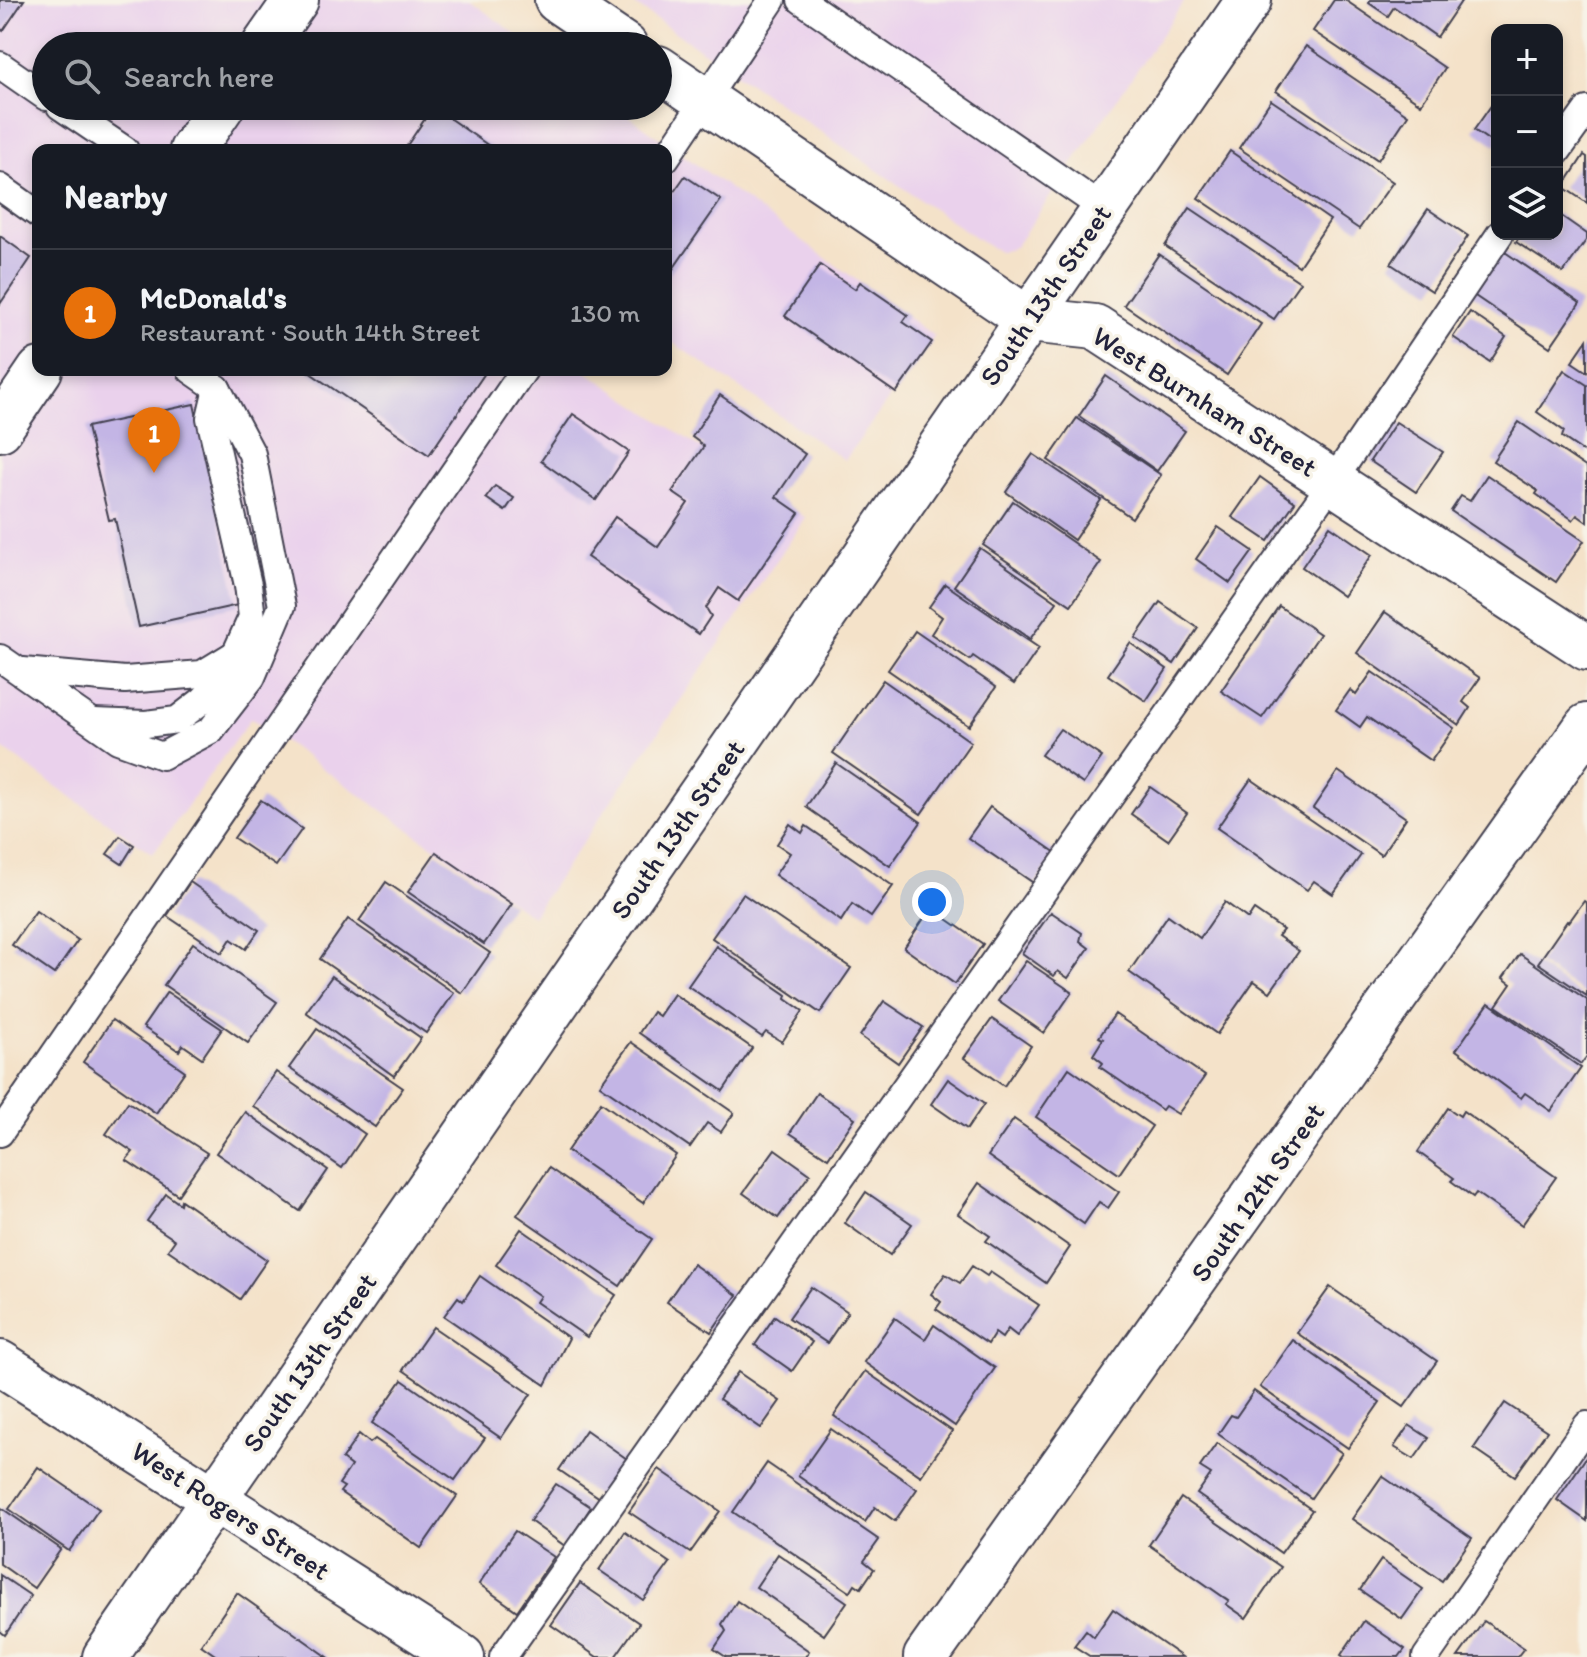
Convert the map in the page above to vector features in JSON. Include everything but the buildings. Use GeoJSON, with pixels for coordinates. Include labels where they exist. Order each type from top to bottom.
{"type":"FeatureCollection","features":[{"type":"Feature","properties":{"kind":"street"},"geometry":{"type":"LineString","coordinates":[[274,32],[296,0]]}},
{"type":"Feature","properties":{"kind":"street"},"geometry":{"type":"LineString","coordinates":[[557,0],[604,32]]}},
{"type":"Feature","properties":{"kind":"street","name":"South 13th Street"},"geometry":{"type":"LineString","coordinates":[[105,1657],[1249,0]]}},
{"type":"Feature","properties":{"kind":"street","name":"West Burnham Street"},"geometry":{"type":"LineString","coordinates":[[672,77],[1029,320],[1095,327],[1587,648]]}},
{"type":"Feature","properties":{"kind":"street"},"geometry":{"type":"LineString","coordinates":[[196,144],[212,120]]}},
{"type":"Feature","properties":{"kind":"street"},"geometry":{"type":"LineString","coordinates":[[0,429],[36,376]]}},
{"type":"Feature","properties":{"kind":"street","name":"South 12th Street"},"geometry":{"type":"LineString","coordinates":[[926,1657],[1587,726]]}},
{"type":"Feature","properties":{"kind":"street","name":"West Rogers Street"},"geometry":{"type":"LineString","coordinates":[[0,1363],[462,1657]]}},
{"type":"Feature","properties":{"kind":"lane"},"geometry":{"type":"LineString","coordinates":[[672,149],[772,0]]}},
{"type":"Feature","properties":{"kind":"lane"},"geometry":{"type":"LineString","coordinates":[[801,0],[1104,209]]}},
{"type":"Feature","properties":{"kind":"lane"},"geometry":{"type":"LineString","coordinates":[[0,65],[32,87]]}},
{"type":"Feature","properties":{"kind":"lane"},"geometry":{"type":"LineString","coordinates":[[1563,144],[1587,110]]}},
{"type":"Feature","properties":{"kind":"lane"},"geometry":{"type":"LineString","coordinates":[[81,120],[116,144]]}},
{"type":"Feature","properties":{"kind":"lane"},"geometry":{"type":"LineString","coordinates":[[0,187],[32,210]]}},
{"type":"Feature","properties":{"kind":"lane"},"geometry":{"type":"LineString","coordinates":[[503,1657],[1333,481],[1496,240]]}},
{"type":"Feature","properties":{"kind":"lane"},"geometry":{"type":"LineString","coordinates":[[10,664],[118,740],[162,756],[211,730],[252,677],[282,606],[252,454],[217,388],[200,376]]}},
{"type":"Feature","properties":{"kind":"lane"},"geometry":{"type":"LineString","coordinates":[[0,1133],[520,376]]}},
{"type":"Feature","properties":{"kind":"lane"},"geometry":{"type":"LineString","coordinates":[[94,722],[146,724],[177,720],[203,700],[225,677],[252,617],[248,585],[210,418],[217,388]]}},
{"type":"Feature","properties":{"kind":"lane"},"geometry":{"type":"LineString","coordinates":[[10,664],[125,680],[202,674],[236,652]]}},
{"type":"Feature","properties":{"kind":"lane"},"geometry":{"type":"LineString","coordinates":[[1426,1657],[1587,1425]]}},
{"type":"Feature","properties":{"kind":"shaded area"},"geometry":{"type":"Polygon","coordinates":[[[0,0],[469,0],[513,32],[32,32],[32,120],[634,120],[668,144],[32,144],[32,376],[593,376],[806,518],[532,916],[251,718],[153,854],[0,747],[0,0]]]}},
{"type":"Feature","properties":{"kind":"shaded area"},"geometry":{"type":"Polygon","coordinates":[[[628,0],[1185,0],[1016,246],[999,251],[628,0]]]}},
{"type":"Feature","properties":{"kind":"shaded area"},"geometry":{"type":"Polygon","coordinates":[[[672,147],[934,336],[845,460],[672,342],[672,147]]]}},
{"type":"Feature","properties":{"kind":"place","name":"McDonald's"},"geometry":{"type":"Point","coordinates":[154,473]}}]}
